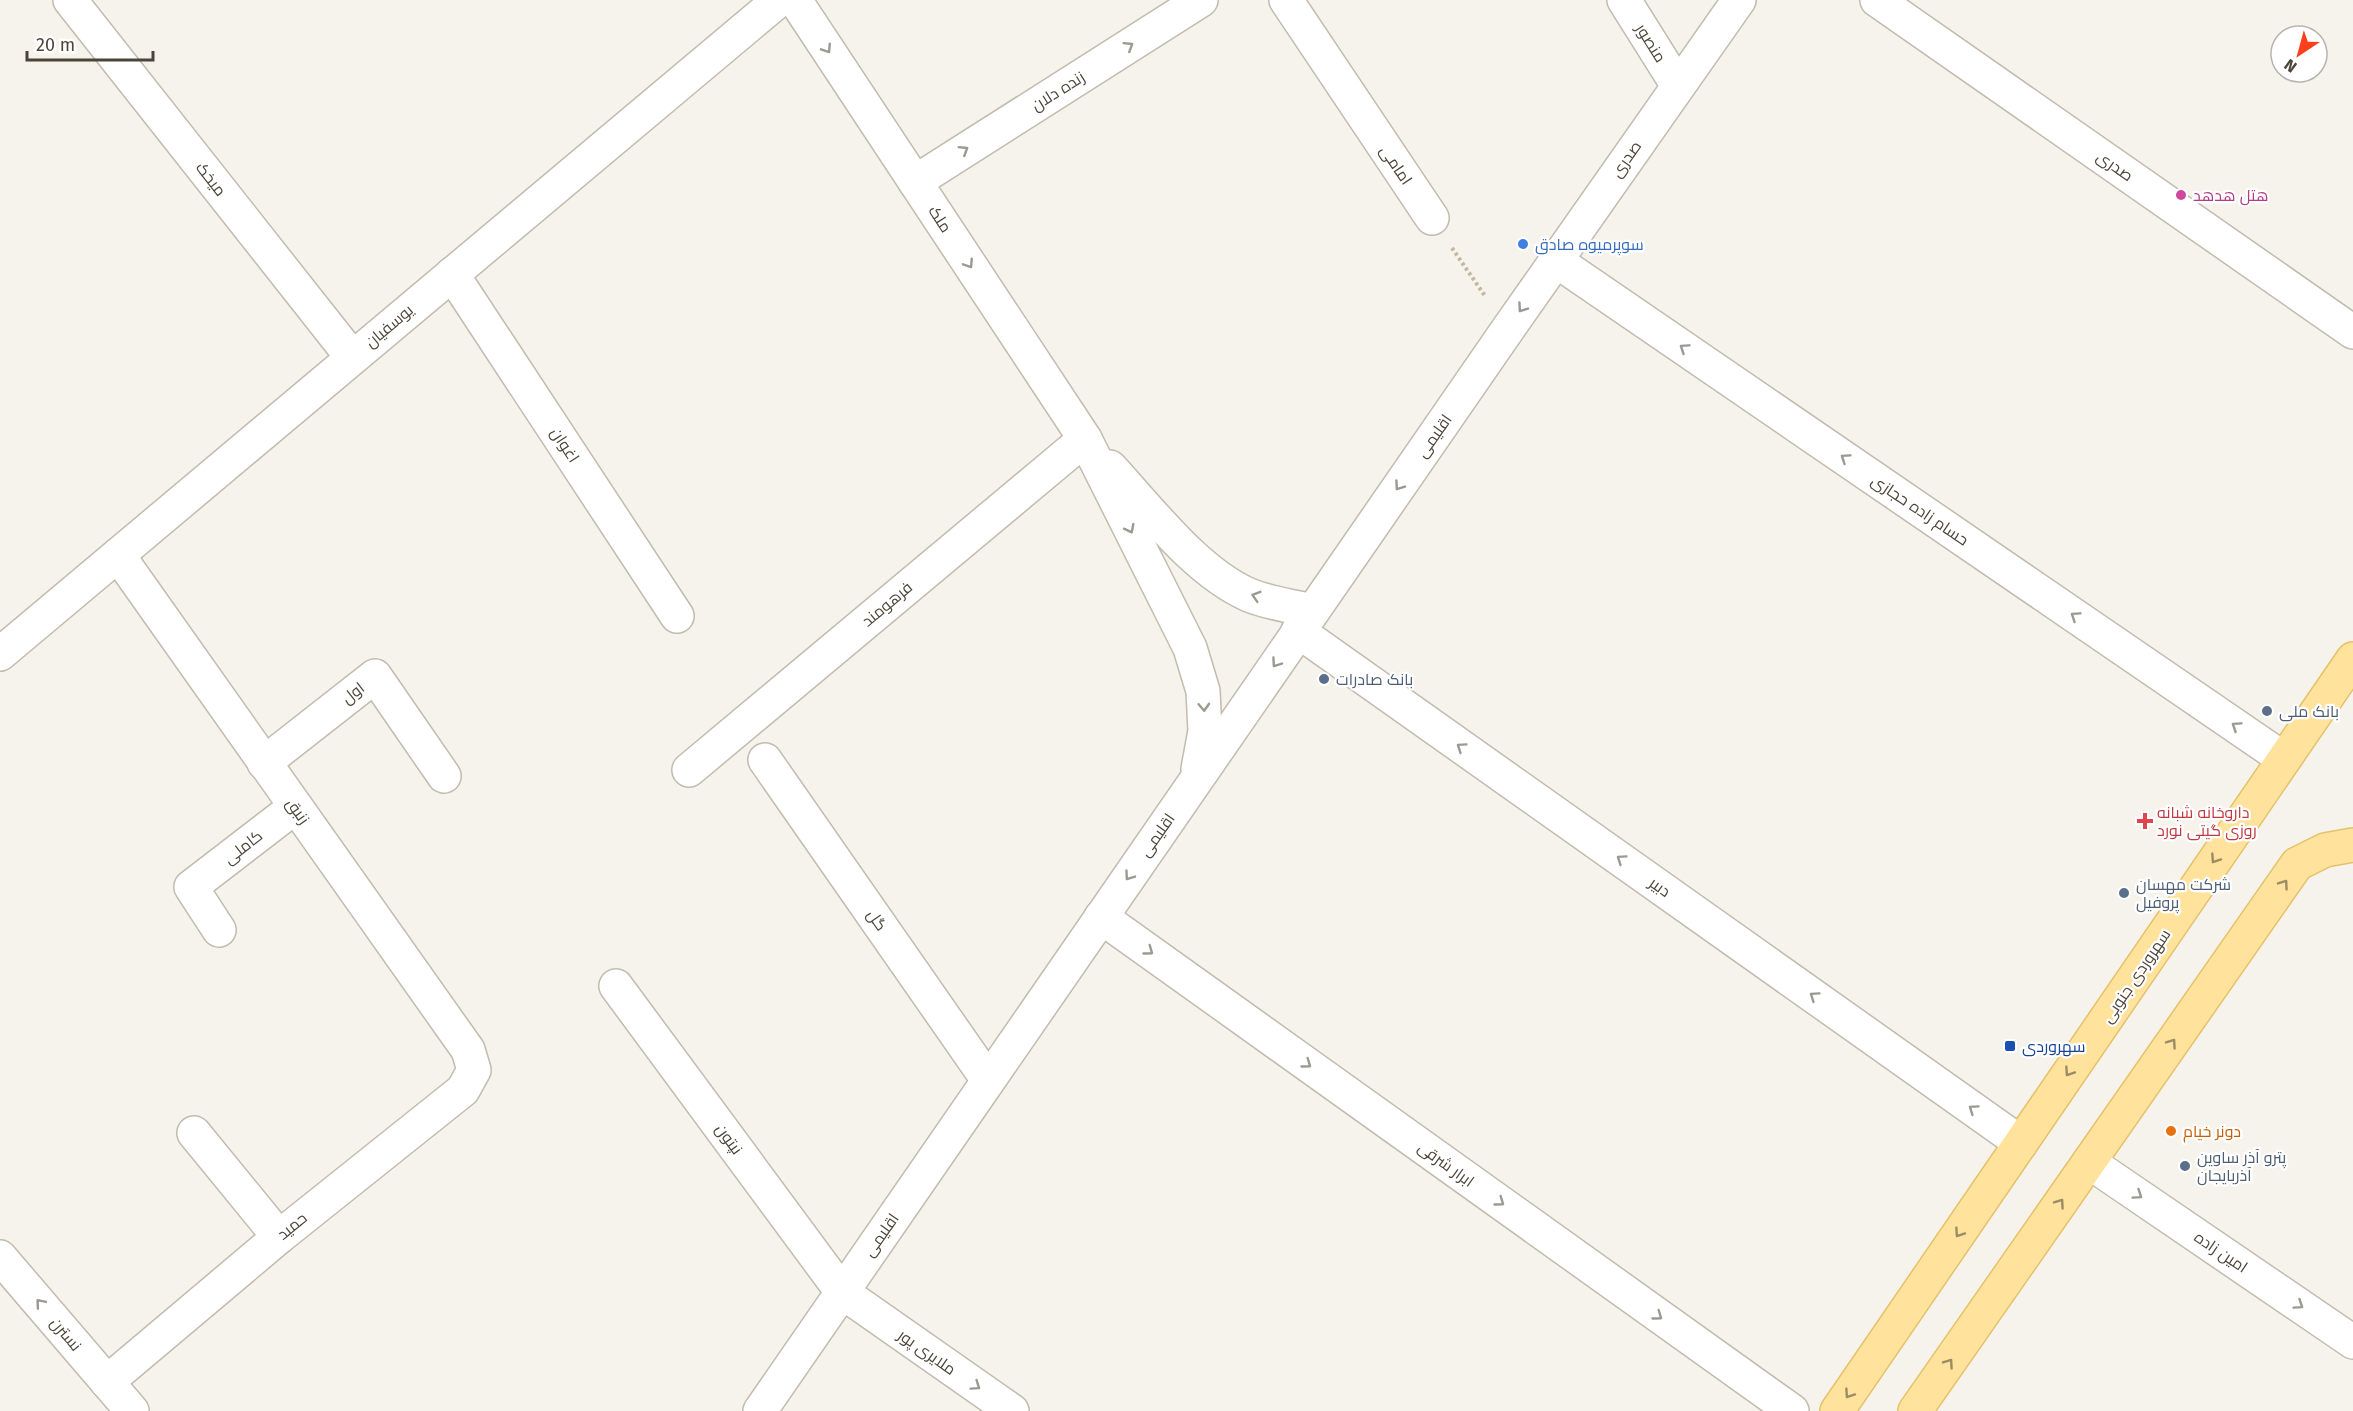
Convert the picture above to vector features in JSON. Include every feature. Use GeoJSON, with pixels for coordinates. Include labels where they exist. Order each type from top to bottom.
{"type":"FeatureCollection","features":[{"type":"Feature","properties":{"kind":"main road","name":"سهروردی جنوبی"},"geometry":{"type":"LineString","coordinates":[[1837,1411],[2353,659]]}},
{"type":"Feature","properties":{"kind":"main road"},"geometry":{"type":"LineString","coordinates":[[1915,1411],[2298,864],[2325,850],[2353,844]]}},
{"type":"Feature","properties":{"kind":"street","name":"میخک"},"geometry":{"type":"LineString","coordinates":[[70,0],[352,357]]}},
{"type":"Feature","properties":{"kind":"street","name":"یوسفیان"},"geometry":{"type":"LineString","coordinates":[[0,654],[780,0]]}},
{"type":"Feature","properties":{"kind":"street","name":"ملک"},"geometry":{"type":"LineString","coordinates":[[795,0],[1084,439]]}},
{"type":"Feature","properties":{"kind":"street","name":"زنده دلان"},"geometry":{"type":"LineString","coordinates":[[915,182],[1201,0]]}},
{"type":"Feature","properties":{"kind":"street","name":"امامی"},"geometry":{"type":"LineString","coordinates":[[1286,0],[1432,218]]}},
{"type":"Feature","properties":{"kind":"street","name":"منصور"},"geometry":{"type":"LineString","coordinates":[[1624,0],[1678,86]]}},
{"type":"Feature","properties":{"kind":"street","name":"صدری"},"geometry":{"type":"LineString","coordinates":[[1555,260],[1739,0]]}},
{"type":"Feature","properties":{"kind":"street","name":"صدری"},"geometry":{"type":"LineString","coordinates":[[1877,0],[2353,332]]}},
{"type":"Feature","properties":{"kind":"street","name":"اقلیمی"},"geometry":{"type":"LineString","coordinates":[[760,1411],[1555,260]]}},
{"type":"Feature","properties":{"kind":"street","name":"حسام زاده حجازی"},"geometry":{"type":"LineString","coordinates":[[1555,260],[2284,759]]}},
{"type":"Feature","properties":{"kind":"street","name":"اغوان"},"geometry":{"type":"LineString","coordinates":[[452,274],[677,616]]}},
{"type":"Feature","properties":{"kind":"street"},"geometry":{"type":"LineString","coordinates":[[1084,439],[1217,578],[1305,621]]}},
{"type":"Feature","properties":{"kind":"street"},"geometry":{"type":"LineString","coordinates":[[1084,439],[1190,648],[1203,691],[1205,731],[1196,780]]}},
{"type":"Feature","properties":{"kind":"street","name":"فرهومند"},"geometry":{"type":"LineString","coordinates":[[689,770],[1084,439]]}},
{"type":"Feature","properties":{"kind":"street","name":"زنبق"},"geometry":{"type":"LineString","coordinates":[[118,555],[468,1050],[474,1070]]}},
{"type":"Feature","properties":{"kind":"street","name":"دبیر"},"geometry":{"type":"LineString","coordinates":[[1305,621],[2021,1143]]}},
{"type":"Feature","properties":{"kind":"street","name":"اول"},"geometry":{"type":"LineString","coordinates":[[264,763],[375,676],[444,776]]}},
{"type":"Feature","properties":{"kind":"street","name":"گل"},"geometry":{"type":"LineString","coordinates":[[765,760],[988,1080]]}},
{"type":"Feature","properties":{"kind":"street","name":"کاملی"},"geometry":{"type":"LineString","coordinates":[[219,930],[191,887],[294,807]]}},
{"type":"Feature","properties":{"kind":"street","name":"ابرار شرقی"},"geometry":{"type":"LineString","coordinates":[[1101,917],[1791,1411]]}},
{"type":"Feature","properties":{"kind":"street","name":"نپتون"},"geometry":{"type":"LineString","coordinates":[[616,986],[842,1292]]}},
{"type":"Feature","properties":{"kind":"street","name":"حمید"},"geometry":{"type":"LineString","coordinates":[[107,1382],[279,1237],[463,1090],[474,1070]]}},
{"type":"Feature","properties":{"kind":"street"},"geometry":{"type":"LineString","coordinates":[[194,1133],[279,1237]]}},
{"type":"Feature","properties":{"kind":"street","name":"امین زاده"},"geometry":{"type":"LineString","coordinates":[[2089,1162],[2353,1342]]}},
{"type":"Feature","properties":{"kind":"street","name":"نسترن"},"geometry":{"type":"LineString","coordinates":[[0,1257],[132,1411]]}},
{"type":"Feature","properties":{"kind":"street","name":"ملایری پور"},"geometry":{"type":"LineString","coordinates":[[842,1292],[1012,1411]]}},
{"type":"Feature","properties":{"kind":"path"},"geometry":{"type":"LineString","coordinates":[[1432,218],[1508,329]]}},
{"type":"Feature","properties":{"kind":"place","name":"هتل هدهد"},"geometry":{"type":"Point","coordinates":[2181,195]}},
{"type":"Feature","properties":{"kind":"place","name":"سوپرمیوه صادق"},"geometry":{"type":"Point","coordinates":[1523,244]}},
{"type":"Feature","properties":{"kind":"place","name":"بانک صادرات"},"geometry":{"type":"Point","coordinates":[1324,679]}},
{"type":"Feature","properties":{"kind":"place","name":"بانک ملی"},"geometry":{"type":"Point","coordinates":[2267,711]}},
{"type":"Feature","properties":{"kind":"place","name":"داروخانه شبانه روزی گیتی نورد"},"geometry":{"type":"Point","coordinates":[2145,821]}},
{"type":"Feature","properties":{"kind":"place","name":"شرکت مهسان پروفیل"},"geometry":{"type":"Point","coordinates":[2124,893]}},
{"type":"Feature","properties":{"kind":"place","name":"سهروردی"},"geometry":{"type":"Point","coordinates":[2010,1046]}},
{"type":"Feature","properties":{"kind":"place","name":"دونر خیام"},"geometry":{"type":"Point","coordinates":[2171,1131]}},
{"type":"Feature","properties":{"kind":"place","name":"پترو آذر ساوین آذربایجان"},"geometry":{"type":"Point","coordinates":[2185,1166]}}]}
